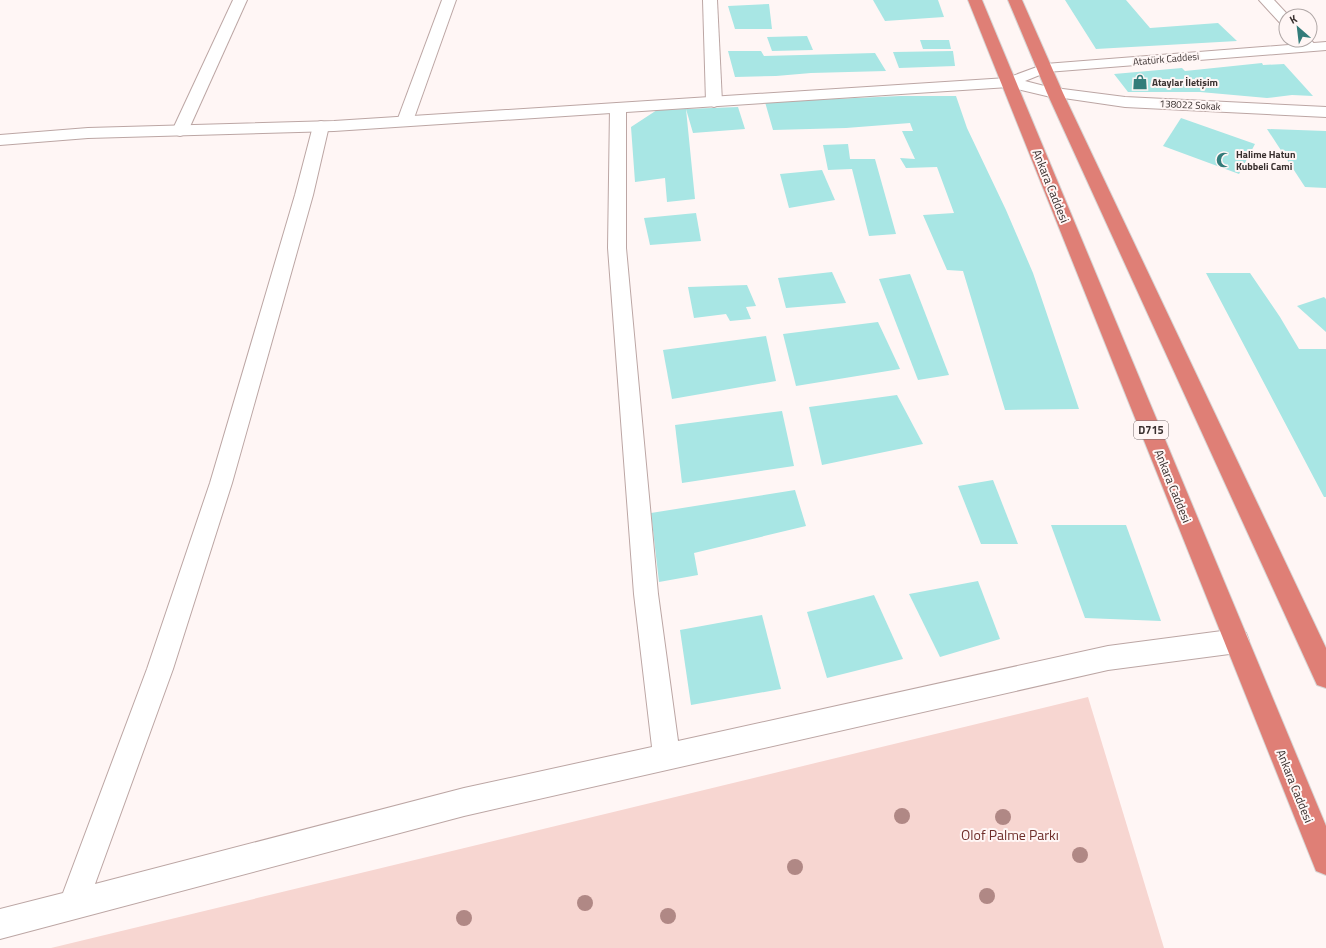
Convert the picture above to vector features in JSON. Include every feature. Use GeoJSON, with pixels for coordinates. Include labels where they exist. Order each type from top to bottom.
{"type":"FeatureCollection","features":[{"type":"Feature","properties":{"kind":"highway","name":"Ankara Caddesi"},"geometry":{"type":"LineString","coordinates":[[975,0],[1326,861]]}},
{"type":"Feature","properties":{"kind":"highway"},"geometry":{"type":"LineString","coordinates":[[1015,0],[1046,68],[1055,93],[1323,661]]}},
{"type":"Feature","properties":{"kind":"street"},"geometry":{"type":"LineString","coordinates":[[180,131],[240,0]]}},
{"type":"Feature","properties":{"kind":"street"},"geometry":{"type":"LineString","coordinates":[[406,121],[449,0]]}},
{"type":"Feature","properties":{"kind":"street"},"geometry":{"type":"LineString","coordinates":[[710,0],[714,102]]}},
{"type":"Feature","properties":{"kind":"street"},"geometry":{"type":"LineString","coordinates":[[1266,0],[1278,13]]}},
{"type":"Feature","properties":{"kind":"street","name":"Atatürk Caddesi"},"geometry":{"type":"LineString","coordinates":[[1009,82],[1046,68],[1278,47]]}},
{"type":"Feature","properties":{"kind":"street"},"geometry":{"type":"LineString","coordinates":[[0,140],[88,133],[321,126],[1009,82]]}},
{"type":"Feature","properties":{"kind":"street","name":"138022 Sokak"},"geometry":{"type":"LineString","coordinates":[[1009,82],[1055,93],[1125,102],[1326,112]]}},
{"type":"Feature","properties":{"kind":"street"},"geometry":{"type":"LineString","coordinates":[[618,108],[617,248],[646,594],[667,757]]}},
{"type":"Feature","properties":{"kind":"street"},"geometry":{"type":"LineString","coordinates":[[0,125],[88,133]]}},
{"type":"Feature","properties":{"kind":"street"},"geometry":{"type":"LineString","coordinates":[[73,905],[160,669],[221,484],[304,195],[321,126]]}},
{"type":"Feature","properties":{"kind":"street"},"geometry":{"type":"LineString","coordinates":[[0,924],[464,802],[1108,658],[1237,641]]}},
{"type":"Feature","properties":{"kind":"green space","name":"Olof Palme Parkı"},"geometry":{"type":"Polygon","coordinates":[[[1088,697],[1164,948],[51,948],[1088,697]]]}},
{"type":"Feature","properties":{"kind":"building"},"geometry":{"type":"Polygon","coordinates":[[[873,0],[938,0],[944,17],[885,21],[873,0]]]}},
{"type":"Feature","properties":{"kind":"building"},"geometry":{"type":"Polygon","coordinates":[[[1065,0],[1126,0],[1150,28],[1218,23],[1237,41],[1096,49],[1065,0]]]}},
{"type":"Feature","properties":{"kind":"building"},"geometry":{"type":"Polygon","coordinates":[[[769,4],[772,29],[735,29],[728,6],[769,4]]]}},
{"type":"Feature","properties":{"kind":"building"},"geometry":{"type":"Polygon","coordinates":[[[807,36],[813,50],[772,51],[767,37],[807,36]]]}},
{"type":"Feature","properties":{"kind":"building"},"geometry":{"type":"Polygon","coordinates":[[[920,40],[949,40],[951,49],[923,49],[920,40]]]}},
{"type":"Feature","properties":{"kind":"building"},"geometry":{"type":"Polygon","coordinates":[[[728,51],[761,51],[764,56],[875,53],[886,71],[735,77],[728,51]]]}},
{"type":"Feature","properties":{"kind":"building"},"geometry":{"type":"Polygon","coordinates":[[[953,51],[955,66],[899,68],[893,52],[953,51]]]}},
{"type":"Feature","properties":{"kind":"building"},"geometry":{"type":"Polygon","coordinates":[[[1262,63],[1263,65],[1284,64],[1313,96],[1292,95],[1267,98],[1200,92],[1128,92],[1114,74],[1182,68],[1185,71],[1262,63]]]}},
{"type":"Feature","properties":{"kind":"building"},"geometry":{"type":"Polygon","coordinates":[[[901,96],[956,96],[967,128],[1006,210],[1033,273],[1079,409],[1005,410],[963,271],[947,270],[923,215],[954,213],[937,167],[906,168],[900,158],[915,159],[902,131],[913,131],[910,123],[846,128],[773,130],[765,102],[901,96]]]}},
{"type":"Feature","properties":{"kind":"building"},"geometry":{"type":"Polygon","coordinates":[[[738,107],[745,129],[693,133],[686,109],[738,107]]]}},
{"type":"Feature","properties":{"kind":"building"},"geometry":{"type":"Polygon","coordinates":[[[686,109],[695,199],[667,202],[665,178],[635,182],[631,127],[657,110],[686,109]]]}},
{"type":"Feature","properties":{"kind":"building","name":"Halime Hatun Kubbeli Cami"},"geometry":{"type":"Polygon","coordinates":[[[1181,118],[1255,144],[1239,174],[1163,146],[1181,118]]]}},
{"type":"Feature","properties":{"kind":"building"},"geometry":{"type":"Polygon","coordinates":[[[1267,129],[1326,131],[1326,188],[1305,187],[1267,129]]]}},
{"type":"Feature","properties":{"kind":"building"},"geometry":{"type":"Polygon","coordinates":[[[848,144],[850,159],[875,159],[896,234],[869,236],[852,169],[828,170],[823,145],[848,144]]]}},
{"type":"Feature","properties":{"kind":"building"},"geometry":{"type":"Polygon","coordinates":[[[822,170],[835,200],[789,208],[780,174],[822,170]]]}},
{"type":"Feature","properties":{"kind":"building"},"geometry":{"type":"Polygon","coordinates":[[[696,213],[701,241],[650,245],[644,218],[696,213]]]}},
{"type":"Feature","properties":{"kind":"building"},"geometry":{"type":"Polygon","coordinates":[[[832,272],[846,303],[786,308],[778,278],[832,272]]]}},
{"type":"Feature","properties":{"kind":"building"},"geometry":{"type":"Polygon","coordinates":[[[1206,273],[1250,273],[1280,317],[1299,349],[1326,349],[1326,497],[1324,497],[1206,273]]]}},
{"type":"Feature","properties":{"kind":"building"},"geometry":{"type":"Polygon","coordinates":[[[910,274],[949,375],[918,380],[879,279],[910,274]]]}},
{"type":"Feature","properties":{"kind":"building"},"geometry":{"type":"Polygon","coordinates":[[[747,285],[756,306],[746,307],[751,319],[730,321],[726,314],[694,318],[688,287],[747,285]]]}},
{"type":"Feature","properties":{"kind":"building"},"geometry":{"type":"Polygon","coordinates":[[[1324,297],[1326,299],[1326,332],[1297,306],[1324,297]]]}},
{"type":"Feature","properties":{"kind":"building"},"geometry":{"type":"Polygon","coordinates":[[[878,322],[900,369],[796,386],[783,334],[878,322]]]}},
{"type":"Feature","properties":{"kind":"building"},"geometry":{"type":"Polygon","coordinates":[[[766,336],[776,381],[672,399],[663,350],[766,336]]]}},
{"type":"Feature","properties":{"kind":"building"},"geometry":{"type":"Polygon","coordinates":[[[897,395],[923,444],[822,465],[809,407],[897,395]]]}},
{"type":"Feature","properties":{"kind":"building"},"geometry":{"type":"Polygon","coordinates":[[[782,411],[794,466],[682,483],[675,425],[782,411]]]}},
{"type":"Feature","properties":{"kind":"building"},"geometry":{"type":"Polygon","coordinates":[[[993,480],[1018,544],[981,544],[958,486],[993,480]]]}},
{"type":"Feature","properties":{"kind":"building"},"geometry":{"type":"Polygon","coordinates":[[[795,490],[806,526],[694,553],[698,575],[659,582],[651,513],[795,490]]]}},
{"type":"Feature","properties":{"kind":"building"},"geometry":{"type":"Polygon","coordinates":[[[1051,525],[1126,525],[1161,621],[1085,618],[1051,525]]]}},
{"type":"Feature","properties":{"kind":"building"},"geometry":{"type":"Polygon","coordinates":[[[978,581],[1000,639],[940,657],[909,594],[978,581]]]}},
{"type":"Feature","properties":{"kind":"building"},"geometry":{"type":"Polygon","coordinates":[[[874,595],[903,659],[827,678],[807,612],[874,595]]]}},
{"type":"Feature","properties":{"kind":"building"},"geometry":{"type":"Polygon","coordinates":[[[762,615],[781,689],[691,705],[680,630],[762,615]]]}},
{"type":"Feature","properties":{"kind":"place","name":"Ataylar İletişim"},"geometry":{"type":"Point","coordinates":[1140,82]}},
{"type":"Feature","properties":{"kind":"place","name":"Halime Hatun Kubbeli Cami"},"geometry":{"type":"Point","coordinates":[1224,160]}}]}
